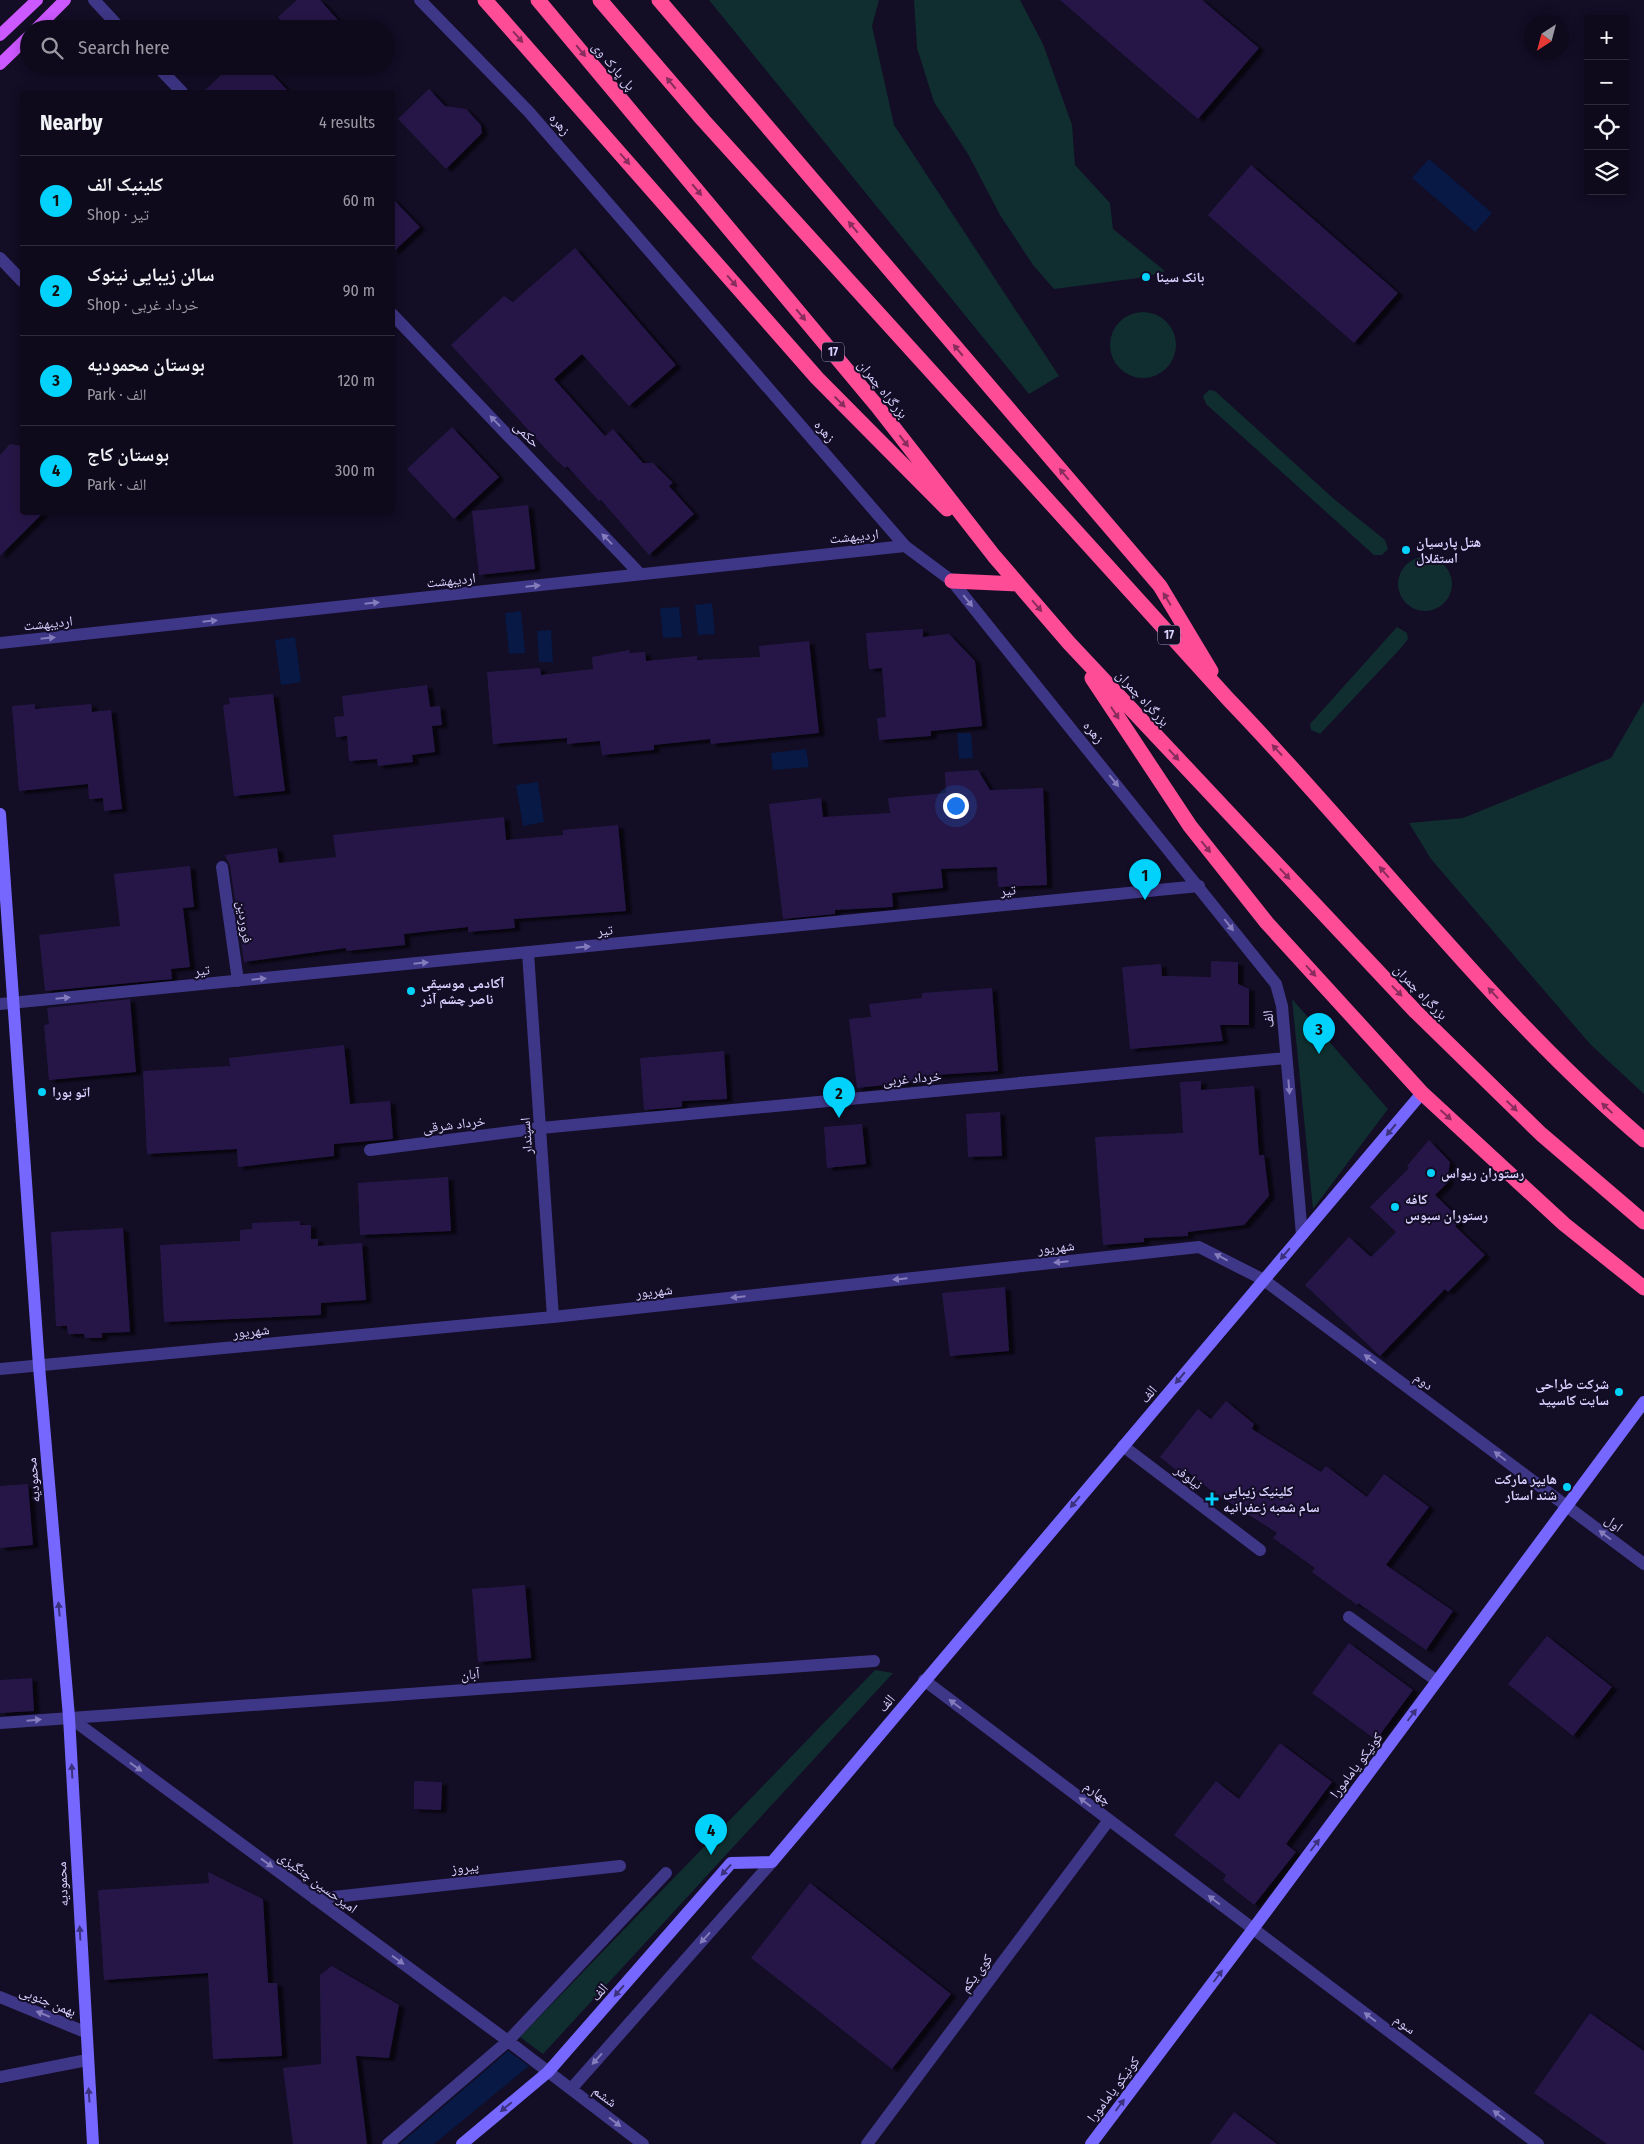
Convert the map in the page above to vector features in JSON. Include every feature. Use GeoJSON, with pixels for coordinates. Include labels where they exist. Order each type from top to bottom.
{"type":"FeatureCollection","features":[{"type":"Feature","properties":{"kind":"highway"},"geometry":{"type":"LineString","coordinates":[[485,0],[817,378],[994,556]]}},
{"type":"Feature","properties":{"kind":"highway","name":"پل پارک وی"},"geometry":{"type":"LineString","coordinates":[[538,0],[666,152]]}},
{"type":"Feature","properties":{"kind":"highway","name":"17"},"geometry":{"type":"LineString","coordinates":[[600,0],[703,120],[1229,700],[1298,773],[1438,934],[1542,1046],[1644,1140]]}},
{"type":"Feature","properties":{"kind":"highway"},"geometry":{"type":"LineString","coordinates":[[659,0],[1160,586],[1229,700]]}},
{"type":"Feature","properties":{"kind":"highway","name":"بزرگراه چمران"},"geometry":{"type":"LineString","coordinates":[[666,152],[877,406],[994,556],[1069,643],[1416,1012],[1541,1134],[1644,1222]]}},
{"type":"Feature","properties":{"kind":"highway"},"geometry":{"type":"LineString","coordinates":[[952,581],[1018,584]]}},
{"type":"Feature","properties":{"kind":"highway"},"geometry":{"type":"LineString","coordinates":[[1069,643],[1190,826],[1267,923],[1422,1093],[1564,1224],[1644,1288]]}},
{"type":"Feature","properties":{"kind":"main road"},"geometry":{"type":"LineString","coordinates":[[0,35],[36,0]]}},
{"type":"Feature","properties":{"kind":"main road"},"geometry":{"type":"LineString","coordinates":[[45,20],[65,0]]}},
{"type":"Feature","properties":{"kind":"main road"},"geometry":{"type":"LineString","coordinates":[[0,64],[20,45]]}},
{"type":"Feature","properties":{"kind":"street"},"geometry":{"type":"LineString","coordinates":[[94,0],[113,20]]}},
{"type":"Feature","properties":{"kind":"street","name":"زهره"},"geometry":{"type":"LineString","coordinates":[[420,0],[529,112],[905,546],[952,581],[1199,886]]}},
{"type":"Feature","properties":{"kind":"street"},"geometry":{"type":"LineString","coordinates":[[166,75],[180,90]]}},
{"type":"Feature","properties":{"kind":"street"},"geometry":{"type":"LineString","coordinates":[[0,258],[20,279]]}},
{"type":"Feature","properties":{"kind":"street","name":"حکمی"},"geometry":{"type":"LineString","coordinates":[[395,317],[640,574]]}},
{"type":"Feature","properties":{"kind":"street","name":"اردیبهشت"},"geometry":{"type":"LineString","coordinates":[[0,643],[905,546]]}},
{"type":"Feature","properties":{"kind":"street","name":"محمودیه"},"geometry":{"type":"LineString","coordinates":[[0,823],[39,1366],[69,1717],[85,2032],[93,2144]]}},
{"type":"Feature","properties":{"kind":"street","name":"فروردین"},"geometry":{"type":"LineString","coordinates":[[222,867],[238,981]]}},
{"type":"Feature","properties":{"kind":"street","name":"تیر"},"geometry":{"type":"LineString","coordinates":[[0,1004],[1199,886]]}},
{"type":"Feature","properties":{"kind":"street","name":"الف"},"geometry":{"type":"LineString","coordinates":[[1199,886],[1276,984],[1282,1006],[1302,1235]]}},
{"type":"Feature","properties":{"kind":"street","name":"اسپندار"},"geometry":{"type":"LineString","coordinates":[[528,952],[554,1317]]}},
{"type":"Feature","properties":{"kind":"street","name":"خرداد غربی"},"geometry":{"type":"LineString","coordinates":[[541,1128],[1286,1058]]}},
{"type":"Feature","properties":{"kind":"street","name":"الف"},"geometry":{"type":"LineString","coordinates":[[462,2144],[548,2072],[732,1863],[772,1862],[1422,1093]]}},
{"type":"Feature","properties":{"kind":"street","name":"خرداد شرقی"},"geometry":{"type":"LineString","coordinates":[[370,1150],[541,1128]]}},
{"type":"Feature","properties":{"kind":"street","name":"شهریور"},"geometry":{"type":"LineString","coordinates":[[0,1369],[554,1317],[1198,1247],[1264,1280]]}},
{"type":"Feature","properties":{"kind":"street","name":"دوم"},"geometry":{"type":"LineString","coordinates":[[1264,1280],[1567,1506]]}},
{"type":"Feature","properties":{"kind":"street","name":"کونیکو یامامورا"},"geometry":{"type":"LineString","coordinates":[[1091,2144],[1644,1402]]}},
{"type":"Feature","properties":{"kind":"street","name":"نیلوفر"},"geometry":{"type":"LineString","coordinates":[[1123,1446],[1260,1550]]}},
{"type":"Feature","properties":{"kind":"street","name":"اول"},"geometry":{"type":"LineString","coordinates":[[1567,1506],[1644,1564]]}},
{"type":"Feature","properties":{"kind":"street"},"geometry":{"type":"LineString","coordinates":[[1349,1617],[1437,1681]]}},
{"type":"Feature","properties":{"kind":"street","name":"آبان"},"geometry":{"type":"LineString","coordinates":[[0,1723],[874,1661]]}},
{"type":"Feature","properties":{"kind":"street","name":"چهارم"},"geometry":{"type":"LineString","coordinates":[[924,1680],[1253,1929]]}},
{"type":"Feature","properties":{"kind":"street","name":"امیرحسین چنگیزی"},"geometry":{"type":"LineString","coordinates":[[69,1717],[548,2072]]}},
{"type":"Feature","properties":{"kind":"street","name":"کوی یکم"},"geometry":{"type":"LineString","coordinates":[[867,2144],[1109,1820]]}},
{"type":"Feature","properties":{"kind":"street"},"geometry":{"type":"LineString","coordinates":[[571,2089],[772,1862]]}},
{"type":"Feature","properties":{"kind":"street","name":"پیروز"},"geometry":{"type":"LineString","coordinates":[[315,1899],[620,1866]]}},
{"type":"Feature","properties":{"kind":"street"},"geometry":{"type":"LineString","coordinates":[[388,2144],[508,2041],[666,1873]]}},
{"type":"Feature","properties":{"kind":"street","name":"سوم"},"geometry":{"type":"LineString","coordinates":[[1253,1929],[1538,2144]]}},
{"type":"Feature","properties":{"kind":"street","name":"بهمن جنوبی"},"geometry":{"type":"LineString","coordinates":[[0,1997],[85,2032]]}},
{"type":"Feature","properties":{"kind":"street"},"geometry":{"type":"LineString","coordinates":[[0,2077],[87,2060]]}},
{"type":"Feature","properties":{"kind":"street","name":"ششم"},"geometry":{"type":"LineString","coordinates":[[548,2072],[643,2144]]}},
{"type":"Feature","properties":{"kind":"green space"},"geometry":{"type":"Polygon","coordinates":[[[709,0],[879,0],[872,26],[894,125],[1059,376],[1029,394],[709,0]]]}},
{"type":"Feature","properties":{"kind":"green space"},"geometry":{"type":"Polygon","coordinates":[[[914,0],[1020,0],[1043,44],[1072,125],[1075,165],[1110,203],[1113,229],[1165,271],[1146,277],[1054,289],[1033,265],[1000,215],[968,154],[934,102],[917,48],[914,0]]]}},
{"type":"Feature","properties":{"kind":"green space"},"geometry":{"type":"Polygon","coordinates":[[[1136,312],[1150,312],[1162,317],[1171,326],[1176,338],[1174,358],[1167,369],[1150,378],[1136,378],[1124,373],[1115,364],[1110,352],[1110,338],[1115,326],[1124,317],[1136,312]]]}},
{"type":"Feature","properties":{"kind":"green space"},"geometry":{"type":"Polygon","coordinates":[[[1209,390],[1215,391],[1334,499],[1385,540],[1388,549],[1382,555],[1374,555],[1206,404],[1203,396],[1209,390]]]}},
{"type":"Feature","properties":{"kind":"green space"},"geometry":{"type":"Polygon","coordinates":[[[1425,557],[1435,559],[1444,565],[1450,574],[1452,584],[1450,594],[1444,603],[1435,609],[1425,611],[1415,609],[1406,603],[1400,594],[1398,584],[1400,574],[1406,565],[1415,559],[1425,557]]]}},
{"type":"Feature","properties":{"kind":"green space"},"geometry":{"type":"Polygon","coordinates":[[[1397,627],[1407,633],[1408,639],[1401,648],[1320,734],[1311,730],[1310,724],[1397,627]]]}},
{"type":"Feature","properties":{"kind":"green space"},"geometry":{"type":"Polygon","coordinates":[[[1644,701],[1644,1094],[1591,1045],[1431,859],[1409,823],[1463,818],[1611,758],[1644,701]]]}},
{"type":"Feature","properties":{"kind":"green space"},"geometry":{"type":"Polygon","coordinates":[[[1292,999],[1388,1109],[1313,1209],[1292,999]]]}},
{"type":"Feature","properties":{"kind":"green space"},"geometry":{"type":"Polygon","coordinates":[[[875,1670],[893,1673],[543,2054],[520,2037],[875,1670]]]}},
{"type":"Feature","properties":{"kind":"water"},"geometry":{"type":"Polygon","coordinates":[[[1429,159],[1492,213],[1475,232],[1412,178],[1429,159]]]}},
{"type":"Feature","properties":{"kind":"water"},"geometry":{"type":"Polygon","coordinates":[[[712,603],[715,634],[698,635],[695,605],[712,603]]]}},
{"type":"Feature","properties":{"kind":"water"},"geometry":{"type":"Polygon","coordinates":[[[679,607],[682,637],[663,638],[660,608],[679,607]]]}},
{"type":"Feature","properties":{"kind":"water"},"geometry":{"type":"Polygon","coordinates":[[[521,611],[525,653],[509,654],[505,613],[521,611]]]}},
{"type":"Feature","properties":{"kind":"water"},"geometry":{"type":"Polygon","coordinates":[[[551,630],[553,662],[539,662],[537,631],[551,630]]]}},
{"type":"Feature","properties":{"kind":"water"},"geometry":{"type":"Polygon","coordinates":[[[295,637],[301,682],[281,685],[275,640],[295,637]]]}},
{"type":"Feature","properties":{"kind":"water"},"geometry":{"type":"Polygon","coordinates":[[[957,733],[971,733],[973,758],[959,759],[957,733]]]}},
{"type":"Feature","properties":{"kind":"water"},"geometry":{"type":"Polygon","coordinates":[[[806,749],[809,767],[773,770],[771,753],[806,749]]]}},
{"type":"Feature","properties":{"kind":"water"},"geometry":{"type":"Polygon","coordinates":[[[538,782],[544,822],[523,826],[516,785],[538,782]]]}},
{"type":"Feature","properties":{"kind":"water"},"geometry":{"type":"Polygon","coordinates":[[[508,2051],[529,2066],[434,2144],[400,2144],[508,2051]]]}},
{"type":"Feature","properties":{"kind":"building"},"geometry":{"type":"Polygon","coordinates":[[[297,0],[320,0],[338,20],[280,20],[278,17],[297,0]]]}},
{"type":"Feature","properties":{"kind":"building"},"geometry":{"type":"Polygon","coordinates":[[[1060,0],[1202,0],[1259,48],[1198,119],[1060,0]]]}},
{"type":"Feature","properties":{"kind":"building"},"geometry":{"type":"Polygon","coordinates":[[[221,75],[273,75],[287,90],[205,90],[221,75]]]}},
{"type":"Feature","properties":{"kind":"building"},"geometry":{"type":"Polygon","coordinates":[[[429,89],[445,106],[466,109],[481,125],[482,133],[446,169],[398,119],[429,89]]]}},
{"type":"Feature","properties":{"kind":"building"},"geometry":{"type":"Polygon","coordinates":[[[1251,165],[1398,293],[1354,343],[1208,215],[1251,165]]]}},
{"type":"Feature","properties":{"kind":"building"},"geometry":{"type":"Polygon","coordinates":[[[395,201],[420,227],[395,250],[395,201]]]}},
{"type":"Feature","properties":{"kind":"building"},"geometry":{"type":"Polygon","coordinates":[[[575,248],[676,365],[629,406],[582,354],[554,379],[605,436],[613,429],[643,463],[653,463],[673,483],[669,486],[694,514],[649,555],[601,500],[599,501],[567,466],[565,468],[555,459],[451,345],[504,296],[513,302],[575,248]]]}},
{"type":"Feature","properties":{"kind":"building"},"geometry":{"type":"Polygon","coordinates":[[[452,427],[499,477],[454,519],[407,469],[452,427]]]}},
{"type":"Feature","properties":{"kind":"building"},"geometry":{"type":"Polygon","coordinates":[[[10,444],[20,446],[20,515],[41,515],[0,556],[0,455],[10,444]]]}},
{"type":"Feature","properties":{"kind":"building"},"geometry":{"type":"Polygon","coordinates":[[[528,505],[535,569],[479,575],[472,511],[528,505]]]}},
{"type":"Feature","properties":{"kind":"building"},"geometry":{"type":"Polygon","coordinates":[[[923,629],[923,637],[949,634],[975,661],[982,726],[931,731],[931,736],[879,740],[877,718],[886,717],[882,668],[869,669],[866,633],[923,629]]]}},
{"type":"Feature","properties":{"kind":"building"},"geometry":{"type":"Polygon","coordinates":[[[809,641],[819,733],[711,744],[710,739],[654,745],[654,750],[602,755],[600,741],[567,744],[567,738],[493,744],[487,672],[540,668],[541,675],[593,669],[592,657],[629,650],[630,653],[645,652],[646,661],[697,656],[697,660],[760,657],[759,646],[809,641]]]}},
{"type":"Feature","properties":{"kind":"building"},"geometry":{"type":"Polygon","coordinates":[[[427,685],[430,707],[440,706],[442,725],[432,726],[435,752],[412,755],[413,762],[378,766],[377,759],[349,761],[347,736],[336,737],[334,717],[344,716],[342,696],[427,685]]]}},
{"type":"Feature","properties":{"kind":"building"},"geometry":{"type":"Polygon","coordinates":[[[273,694],[285,791],[234,796],[223,705],[230,704],[229,698],[273,694]]]}},
{"type":"Feature","properties":{"kind":"building"},"geometry":{"type":"Polygon","coordinates":[[[35,704],[35,709],[91,704],[92,712],[111,710],[122,809],[104,811],[103,798],[89,799],[88,784],[19,791],[12,706],[35,704]]]}},
{"type":"Feature","properties":{"kind":"building"},"geometry":{"type":"Polygon","coordinates":[[[978,770],[990,790],[1043,788],[1047,885],[998,887],[997,867],[941,869],[943,888],[892,893],[893,907],[835,910],[835,914],[783,919],[769,804],[821,798],[823,817],[890,813],[888,798],[946,793],[945,772],[978,770]]]}},
{"type":"Feature","properties":{"kind":"building"},"geometry":{"type":"Polygon","coordinates":[[[504,817],[506,840],[563,835],[563,830],[618,825],[626,911],[514,919],[515,928],[468,932],[468,927],[404,934],[405,945],[346,951],[346,948],[244,962],[230,866],[225,855],[277,848],[279,863],[336,857],[333,835],[504,817]]]}},
{"type":"Feature","properties":{"kind":"building"},"geometry":{"type":"Polygon","coordinates":[[[190,866],[194,907],[183,908],[190,967],[171,969],[172,979],[45,991],[39,935],[120,926],[114,874],[190,866]]]}},
{"type":"Feature","properties":{"kind":"building"},"geometry":{"type":"Polygon","coordinates":[[[1211,961],[1238,962],[1238,984],[1249,989],[1249,1025],[1220,1025],[1223,1041],[1130,1049],[1122,967],[1161,964],[1162,976],[1211,977],[1211,961]]]}},
{"type":"Feature","properties":{"kind":"building"},"geometry":{"type":"Polygon","coordinates":[[[992,988],[998,1071],[921,1076],[922,1081],[857,1088],[849,1019],[871,1017],[869,1004],[922,998],[922,993],[992,988]]]}},
{"type":"Feature","properties":{"kind":"building"},"geometry":{"type":"Polygon","coordinates":[[[130,999],[136,1072],[49,1080],[44,1025],[49,1024],[47,1008],[130,999]]]}},
{"type":"Feature","properties":{"kind":"building"},"geometry":{"type":"Polygon","coordinates":[[[344,1045],[350,1104],[390,1101],[393,1139],[334,1144],[334,1156],[238,1167],[237,1149],[147,1154],[143,1071],[230,1066],[229,1058],[344,1045]]]}},
{"type":"Feature","properties":{"kind":"building"},"geometry":{"type":"Polygon","coordinates":[[[724,1051],[727,1099],[682,1101],[682,1107],[644,1110],[640,1058],[724,1051]]]}},
{"type":"Feature","properties":{"kind":"building"},"geometry":{"type":"Polygon","coordinates":[[[1201,1081],[1201,1090],[1254,1086],[1259,1155],[1264,1155],[1269,1196],[1244,1225],[1188,1232],[1188,1236],[1144,1238],[1144,1242],[1103,1245],[1095,1137],[1183,1133],[1180,1082],[1201,1081]]]}},
{"type":"Feature","properties":{"kind":"building"},"geometry":{"type":"Polygon","coordinates":[[[1000,1112],[1002,1156],[968,1157],[966,1114],[1000,1112]]]}},
{"type":"Feature","properties":{"kind":"building"},"geometry":{"type":"Polygon","coordinates":[[[862,1124],[866,1164],[827,1168],[824,1127],[862,1124]]]}},
{"type":"Feature","properties":{"kind":"building"},"geometry":{"type":"Polygon","coordinates":[[[1429,1140],[1450,1162],[1447,1183],[1435,1195],[1461,1220],[1455,1226],[1485,1255],[1448,1292],[1445,1289],[1380,1356],[1305,1285],[1349,1237],[1371,1257],[1396,1232],[1370,1207],[1409,1168],[1407,1166],[1429,1140]]]}},
{"type":"Feature","properties":{"kind":"building"},"geometry":{"type":"Polygon","coordinates":[[[448,1177],[451,1231],[360,1235],[358,1183],[448,1177]]]}},
{"type":"Feature","properties":{"kind":"building"},"geometry":{"type":"Polygon","coordinates":[[[300,1221],[300,1225],[311,1225],[311,1239],[318,1239],[318,1246],[362,1243],[366,1300],[321,1303],[321,1315],[164,1322],[160,1245],[240,1241],[240,1230],[252,1229],[252,1223],[300,1221]]]}},
{"type":"Feature","properties":{"kind":"building"},"geometry":{"type":"Polygon","coordinates":[[[123,1228],[130,1332],[102,1333],[102,1338],[85,1338],[84,1334],[68,1334],[67,1326],[56,1326],[51,1232],[123,1228]]]}},
{"type":"Feature","properties":{"kind":"building"},"geometry":{"type":"Polygon","coordinates":[[[1005,1287],[1009,1351],[950,1356],[942,1293],[1005,1287]]]}},
{"type":"Feature","properties":{"kind":"building"},"geometry":{"type":"Polygon","coordinates":[[[1226,1401],[1254,1424],[1252,1429],[1321,1472],[1326,1466],[1367,1497],[1384,1474],[1429,1507],[1386,1565],[1453,1611],[1426,1650],[1358,1603],[1357,1605],[1312,1572],[1315,1568],[1273,1538],[1277,1533],[1213,1492],[1188,1472],[1185,1477],[1160,1457],[1198,1409],[1211,1419],[1226,1401]]]}},
{"type":"Feature","properties":{"kind":"building"},"geometry":{"type":"Polygon","coordinates":[[[28,1484],[33,1545],[0,1548],[0,1486],[28,1484]]]}},
{"type":"Feature","properties":{"kind":"building"},"geometry":{"type":"Polygon","coordinates":[[[525,1585],[531,1658],[478,1662],[472,1589],[525,1585]]]}},
{"type":"Feature","properties":{"kind":"building"},"geometry":{"type":"Polygon","coordinates":[[[1547,1636],[1612,1687],[1573,1736],[1508,1684],[1547,1636]]]}},
{"type":"Feature","properties":{"kind":"building"},"geometry":{"type":"Polygon","coordinates":[[[1349,1643],[1413,1690],[1376,1740],[1312,1693],[1349,1643]]]}},
{"type":"Feature","properties":{"kind":"building"},"geometry":{"type":"Polygon","coordinates":[[[32,1678],[34,1711],[0,1713],[0,1680],[32,1678]]]}},
{"type":"Feature","properties":{"kind":"building"},"geometry":{"type":"Polygon","coordinates":[[[1280,1743],[1332,1782],[1286,1844],[1296,1852],[1254,1905],[1223,1880],[1226,1875],[1174,1835],[1216,1781],[1239,1799],[1280,1743]]]}},
{"type":"Feature","properties":{"kind":"building"},"geometry":{"type":"Polygon","coordinates":[[[414,1781],[442,1782],[441,1810],[414,1809],[414,1781]]]}},
{"type":"Feature","properties":{"kind":"building"},"geometry":{"type":"Polygon","coordinates":[[[208,1872],[263,1899],[268,1983],[277,1983],[282,2056],[213,2059],[208,1973],[104,1980],[98,1890],[209,1883],[208,1872]]]}},
{"type":"Feature","properties":{"kind":"building"},"geometry":{"type":"Polygon","coordinates":[[[810,1883],[951,1994],[892,2069],[751,1958],[810,1883]]]}},
{"type":"Feature","properties":{"kind":"building"},"geometry":{"type":"Polygon","coordinates":[[[332,1966],[399,2005],[389,2058],[356,2056],[367,2144],[293,2144],[283,2068],[321,2064],[320,1975],[332,1966]]]}},
{"type":"Feature","properties":{"kind":"building"},"geometry":{"type":"Polygon","coordinates":[[[1590,2013],[1644,2051],[1644,2144],[1607,2144],[1534,2093],[1590,2013]]]}},
{"type":"Feature","properties":{"kind":"building"},"geometry":{"type":"Polygon","coordinates":[[[1234,2112],[1277,2144],[1210,2144],[1234,2112]]]}},
{"type":"Feature","properties":{"kind":"place","name":"بانک سینا"},"geometry":{"type":"Point","coordinates":[1146,277]}},
{"type":"Feature","properties":{"kind":"place","name":"هتل پارسیان استقلال"},"geometry":{"type":"Point","coordinates":[1406,550]}},
{"type":"Feature","properties":{"kind":"place","name":"کلینیک الف"},"geometry":{"type":"Point","coordinates":[1145,900]}},
{"type":"Feature","properties":{"kind":"place","name":"آکادمی موسیقی ناصر چشم آذر"},"geometry":{"type":"Point","coordinates":[411,991]}},
{"type":"Feature","properties":{"kind":"place","name":"بوستان محمودیه"},"geometry":{"type":"Point","coordinates":[1319,1054]}},
{"type":"Feature","properties":{"kind":"place","name":"اتو بورا"},"geometry":{"type":"Point","coordinates":[42,1092]}},
{"type":"Feature","properties":{"kind":"place","name":"سالن زیبایی نینوک"},"geometry":{"type":"Point","coordinates":[839,1118]}},
{"type":"Feature","properties":{"kind":"place","name":"رستوران ریواس"},"geometry":{"type":"Point","coordinates":[1431,1173]}},
{"type":"Feature","properties":{"kind":"place","name":"کافه رستوران سبوس"},"geometry":{"type":"Point","coordinates":[1395,1207]}},
{"type":"Feature","properties":{"kind":"place","name":"شرکت طراحی سایت کاسپید"},"geometry":{"type":"Point","coordinates":[1619,1392]}},
{"type":"Feature","properties":{"kind":"place","name":"هایپر مارکت شند استار"},"geometry":{"type":"Point","coordinates":[1567,1487]}},
{"type":"Feature","properties":{"kind":"place","name":"کلینیک زیبایی سام شعبه زعفرانیه"},"geometry":{"type":"Point","coordinates":[1212,1499]}},
{"type":"Feature","properties":{"kind":"place","name":"بوستان کاج"},"geometry":{"type":"Point","coordinates":[711,1855]}}]}
